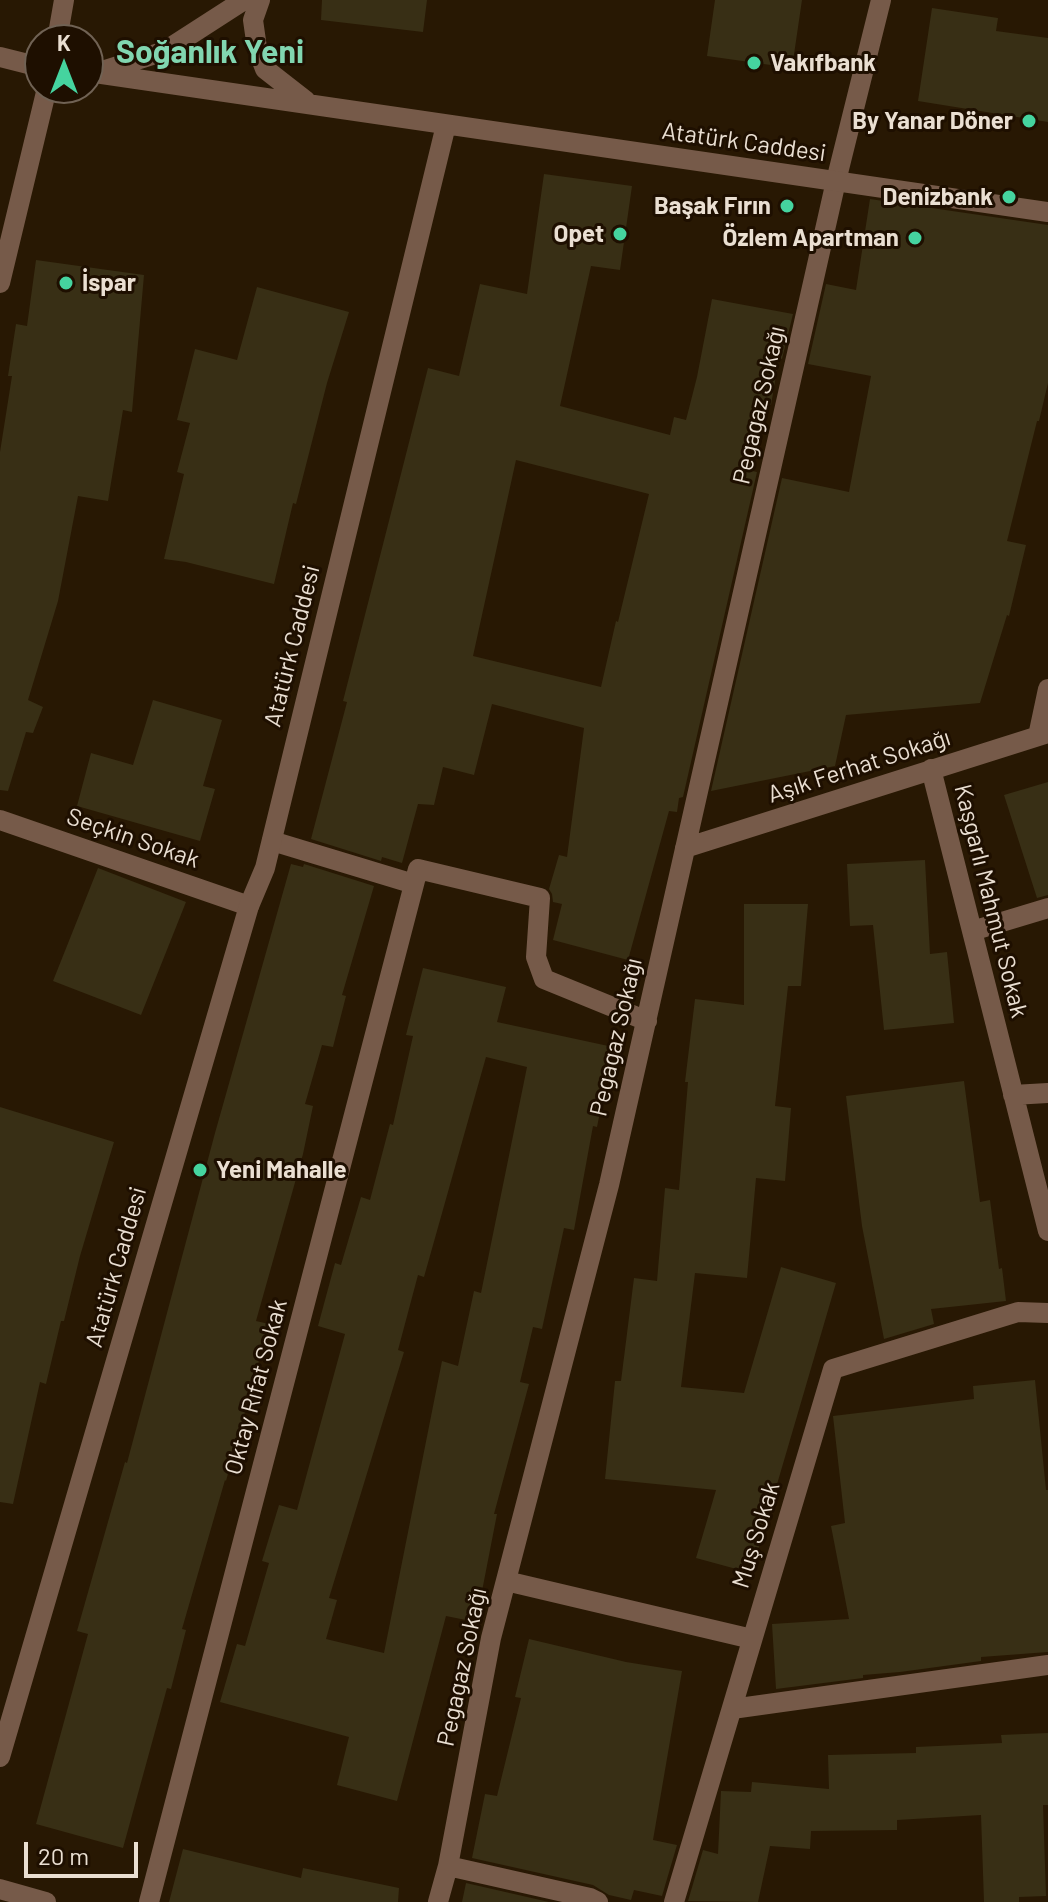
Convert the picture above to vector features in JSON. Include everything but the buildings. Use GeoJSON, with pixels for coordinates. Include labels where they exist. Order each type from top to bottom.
{"type":"FeatureCollection","features":[{"type":"Feature","properties":{"kind":"street"},"geometry":{"type":"LineString","coordinates":[[60,24],[64,0]]}},
{"type":"Feature","properties":{"kind":"street"},"geometry":{"type":"LineString","coordinates":[[104,69],[165,51],[244,0]]}},
{"type":"Feature","properties":{"kind":"street"},"geometry":{"type":"LineString","coordinates":[[260,0],[253,20],[257,48],[265,69],[308,103]]}},
{"type":"Feature","properties":{"kind":"street","name":"Pegagaz Sokağı"},"geometry":{"type":"LineString","coordinates":[[438,1902],[448,1866],[491,1638],[609,1185],[836,181],[881,0]]}},
{"type":"Feature","properties":{"kind":"street"},"geometry":{"type":"LineString","coordinates":[[0,57],[24,63]]}},
{"type":"Feature","properties":{"kind":"street"},"geometry":{"type":"LineString","coordinates":[[104,74],[446,125]]}},
{"type":"Feature","properties":{"kind":"street"},"geometry":{"type":"LineString","coordinates":[[0,283],[43,104]]}},
{"type":"Feature","properties":{"kind":"street","name":"Atatürk Caddesi"},"geometry":{"type":"LineString","coordinates":[[0,1757],[249,906],[265,868],[446,125],[1048,212]]}},
{"type":"Feature","properties":{"kind":"street"},"geometry":{"type":"LineString","coordinates":[[1043,734],[1048,689]]}},
{"type":"Feature","properties":{"kind":"street","name":"Aşık Ferhat Sokağı"},"geometry":{"type":"LineString","coordinates":[[685,848],[1043,734]]}},
{"type":"Feature","properties":{"kind":"street","name":"Kaşgarlı Mahmut Sokak"},"geometry":{"type":"LineString","coordinates":[[931,769],[1048,1231]]}},
{"type":"Feature","properties":{"kind":"street","name":"Seçkin Sokak"},"geometry":{"type":"LineString","coordinates":[[0,820],[249,906]]}},
{"type":"Feature","properties":{"kind":"street"},"geometry":{"type":"LineString","coordinates":[[272,841],[414,884],[418,869],[540,898],[536,957],[544,979],[647,1021]]}},
{"type":"Feature","properties":{"kind":"street","name":"Oktay Rıfat Sokak"},"geometry":{"type":"LineString","coordinates":[[149,1902],[414,884]]}},
{"type":"Feature","properties":{"kind":"street"},"geometry":{"type":"LineString","coordinates":[[972,931],[1048,908]]}},
{"type":"Feature","properties":{"kind":"street"},"geometry":{"type":"LineString","coordinates":[[1013,1095],[1048,1093]]}},
{"type":"Feature","properties":{"kind":"street","name":"Muş Sokak"},"geometry":{"type":"LineString","coordinates":[[674,1902],[833,1369],[1018,1312],[1048,1313]]}},
{"type":"Feature","properties":{"kind":"street"},"geometry":{"type":"LineString","coordinates":[[506,1581],[752,1639]]}},
{"type":"Feature","properties":{"kind":"street"},"geometry":{"type":"LineString","coordinates":[[732,1709],[1048,1665]]}},
{"type":"Feature","properties":{"kind":"street"},"geometry":{"type":"LineString","coordinates":[[448,1866],[598,1902]]}},
{"type":"Feature","properties":{"kind":"street"},"geometry":{"type":"LineString","coordinates":[[0,1889],[46,1902]]}},
{"type":"Feature","properties":{"kind":"place","name":"Vakıfbank"},"geometry":{"type":"Point","coordinates":[754,63]}},
{"type":"Feature","properties":{"kind":"place","name":"By Yanar Döner"},"geometry":{"type":"Point","coordinates":[1029,121]}},
{"type":"Feature","properties":{"kind":"place","name":"Denizbank"},"geometry":{"type":"Point","coordinates":[1009,197]}},
{"type":"Feature","properties":{"kind":"place","name":"Başak Fırın"},"geometry":{"type":"Point","coordinates":[787,206]}},
{"type":"Feature","properties":{"kind":"place","name":"Opet"},"geometry":{"type":"Point","coordinates":[620,234]}},
{"type":"Feature","properties":{"kind":"place","name":"Özlem Apartman"},"geometry":{"type":"Point","coordinates":[915,238]}},
{"type":"Feature","properties":{"kind":"place","name":"İspar"},"geometry":{"type":"Point","coordinates":[66,283]}},
{"type":"Feature","properties":{"kind":"place","name":"Yeni Mahalle"},"geometry":{"type":"Point","coordinates":[200,1170]}},
{"type":"Feature","properties":{"kind":"district","name":"Soğanlık Yeni"},"geometry":{"type":"Point","coordinates":[210,52]}}]}
